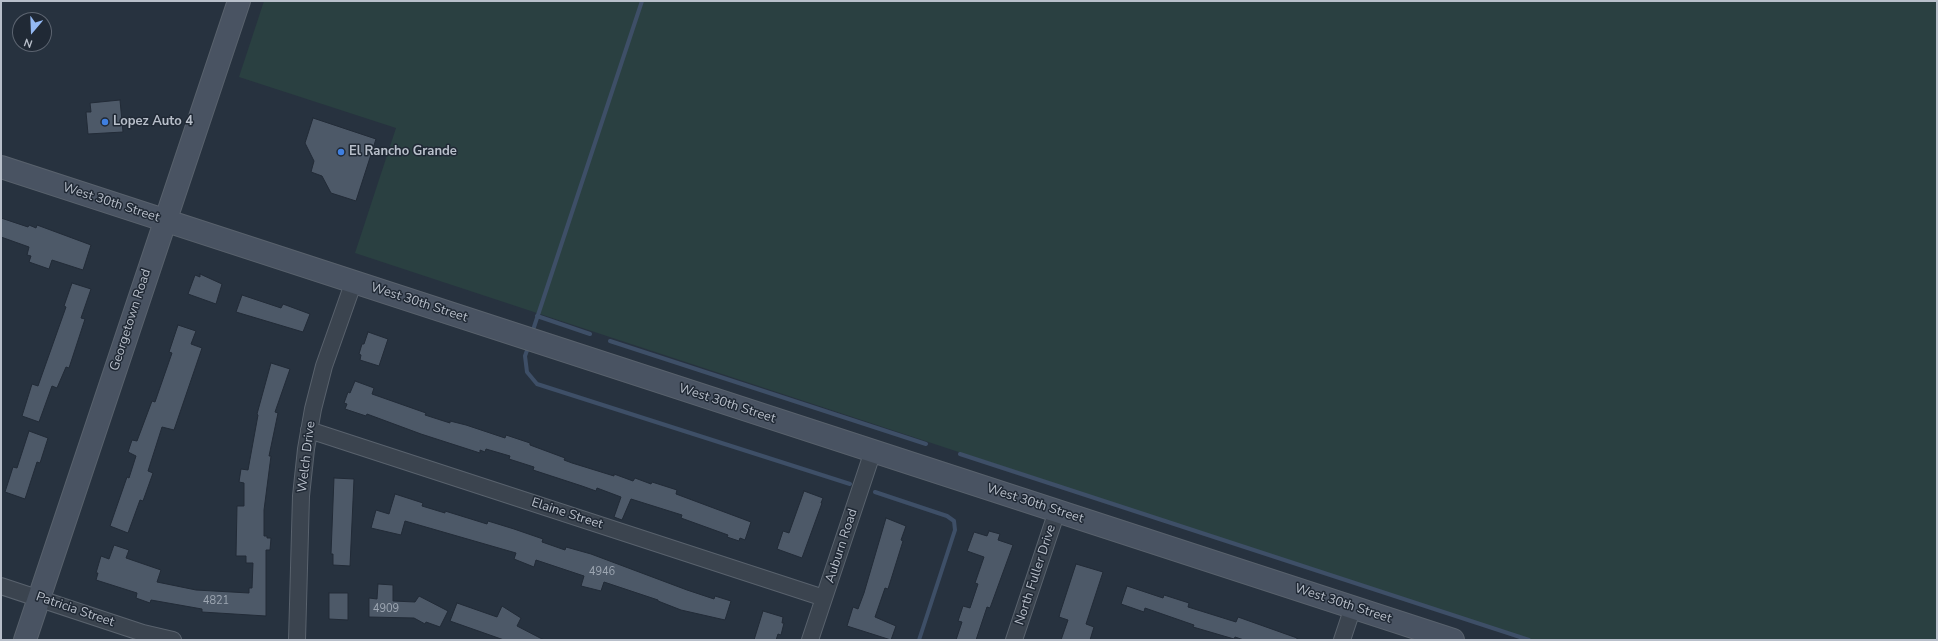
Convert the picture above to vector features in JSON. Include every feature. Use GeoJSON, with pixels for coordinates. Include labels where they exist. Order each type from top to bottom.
{"type":"FeatureCollection","features":[{"type":"Feature","properties":{"kind":"street","name":"Georgetown Road"},"geometry":{"type":"LineString","coordinates":[[25,640],[239,1]]}},
{"type":"Feature","properties":{"kind":"street","name":"West 30th Street"},"geometry":{"type":"LineString","coordinates":[[1,166],[1453,640]]}},
{"type":"Feature","properties":{"kind":"street","name":"Welch Drive"},"geometry":{"type":"LineString","coordinates":[[296,640],[301,496],[310,430],[324,366],[354,281]]}},
{"type":"Feature","properties":{"kind":"street","name":"Elaine Street"},"geometry":{"type":"LineString","coordinates":[[310,430],[824,598]]}},
{"type":"Feature","properties":{"kind":"street","name":"Auburn Road"},"geometry":{"type":"LineString","coordinates":[[810,640],[873,451]]}},
{"type":"Feature","properties":{"kind":"street","name":"North Fuller Drive"},"geometry":{"type":"LineString","coordinates":[[1014,640],[1057,511]]}},
{"type":"Feature","properties":{"kind":"street","name":"Patricia Street"},"geometry":{"type":"LineString","coordinates":[[1,586],[143,633],[173,640]]}},
{"type":"Feature","properties":{"kind":"street"},"geometry":{"type":"LineString","coordinates":[[1342,640],[1353,608]]}},
{"type":"Feature","properties":{"kind":"green space"},"geometry":{"type":"Polygon","coordinates":[[[264,1],[1937,1],[1937,640],[1529,640],[355,253],[396,128],[239,77],[264,1]]]}},
{"type":"Feature","properties":{"kind":"building","name":"Lopez Auto 4"},"geometry":{"type":"Polygon","coordinates":[[[120,100],[123,132],[88,134],[86,112],[91,112],[90,103],[120,100]]]}},
{"type":"Feature","properties":{"kind":"building","name":"El Rancho Grande"},"geometry":{"type":"Polygon","coordinates":[[[313,118],[376,139],[356,201],[331,193],[322,176],[311,172],[314,161],[305,143],[313,118]]]}},
{"type":"Feature","properties":{"kind":"building"},"geometry":{"type":"Polygon","coordinates":[[[1,218],[28,227],[29,225],[36,228],[37,225],[91,245],[83,270],[52,260],[49,269],[29,262],[31,256],[27,255],[29,247],[1,237],[1,218]]]}},
{"type":"Feature","properties":{"kind":"building"},"geometry":{"type":"Polygon","coordinates":[[[200,274],[222,284],[216,304],[188,294],[195,275],[200,277],[200,274]]]}},
{"type":"Feature","properties":{"kind":"building"},"geometry":{"type":"Polygon","coordinates":[[[72,283],[91,289],[81,318],[85,319],[69,368],[66,367],[57,388],[52,386],[39,422],[22,416],[32,384],[38,386],[66,307],[64,306],[72,283]]]}},
{"type":"Feature","properties":{"kind":"building"},"geometry":{"type":"Polygon","coordinates":[[[242,295],[281,308],[283,304],[310,314],[303,332],[236,312],[242,295]]]}},
{"type":"Feature","properties":{"kind":"building"},"geometry":{"type":"Polygon","coordinates":[[[178,325],[196,331],[191,344],[202,348],[174,430],[162,427],[148,471],[153,473],[143,501],[140,500],[128,533],[110,526],[136,456],[128,452],[132,440],[137,441],[152,401],[155,402],[172,353],[169,352],[178,325]]]}},
{"type":"Feature","properties":{"kind":"building"},"geometry":{"type":"Polygon","coordinates":[[[368,332],[388,339],[379,366],[360,360],[361,355],[359,354],[368,332]]]}},
{"type":"Feature","properties":{"kind":"building"},"geometry":{"type":"Polygon","coordinates":[[[271,363],[290,369],[275,412],[278,413],[269,456],[271,456],[264,510],[264,536],[271,538],[270,550],[266,550],[266,616],[202,612],[202,609],[151,600],[150,603],[136,598],[137,593],[96,580],[98,573],[96,573],[101,556],[109,559],[114,545],[129,550],[126,558],[161,570],[157,582],[196,590],[249,593],[249,588],[252,588],[253,563],[246,563],[246,556],[236,556],[237,506],[244,506],[244,483],[239,482],[241,469],[248,470],[257,414],[271,363]]]}},
{"type":"Feature","properties":{"kind":"building"},"geometry":{"type":"Polygon","coordinates":[[[355,381],[374,388],[372,394],[426,413],[425,415],[450,423],[450,421],[466,425],[505,438],[506,435],[530,443],[530,445],[565,458],[564,460],[614,476],[614,474],[633,481],[635,478],[651,484],[652,482],[677,490],[676,494],[751,522],[745,540],[740,538],[739,541],[727,537],[728,535],[681,518],[682,515],[631,499],[622,520],[614,517],[621,497],[597,488],[596,491],[533,470],[534,467],[509,459],[510,456],[486,449],[485,452],[480,450],[480,453],[421,434],[367,414],[366,416],[345,409],[347,404],[344,403],[348,392],[350,393],[355,381]]]}},
{"type":"Feature","properties":{"kind":"building"},"geometry":{"type":"Polygon","coordinates":[[[29,431],[48,438],[40,463],[37,462],[25,499],[5,492],[13,467],[17,468],[29,431]]]}},
{"type":"Feature","properties":{"kind":"building"},"geometry":{"type":"Polygon","coordinates":[[[334,478],[354,479],[350,566],[333,565],[333,554],[331,554],[334,478]]]}},
{"type":"Feature","properties":{"kind":"building"},"geometry":{"type":"Polygon","coordinates":[[[804,491],[823,498],[802,558],[777,549],[783,531],[789,533],[804,491]]]}},
{"type":"Feature","properties":{"kind":"building"},"geometry":{"type":"Polygon","coordinates":[[[395,494],[423,503],[422,506],[445,513],[445,511],[487,524],[488,521],[514,529],[543,539],[542,542],[565,550],[566,547],[591,554],[714,599],[715,596],[731,601],[725,620],[681,610],[658,600],[604,582],[601,591],[581,586],[584,576],[536,560],[534,567],[514,559],[516,553],[405,521],[401,535],[371,528],[376,510],[389,514],[395,494]]]}},
{"type":"Feature","properties":{"kind":"building"},"geometry":{"type":"Polygon","coordinates":[[[886,518],[906,526],[901,540],[903,541],[888,589],[885,588],[875,617],[896,626],[891,640],[847,626],[853,607],[858,609],[864,593],[886,518]]]}},
{"type":"Feature","properties":{"kind":"building"},"geometry":{"type":"Polygon","coordinates":[[[989,531],[1000,534],[998,540],[1013,545],[990,608],[987,607],[976,640],[956,640],[962,622],[958,621],[963,606],[970,608],[978,584],[975,583],[984,557],[967,551],[974,532],[987,536],[989,531]]]}},
{"type":"Feature","properties":{"kind":"building"},"geometry":{"type":"Polygon","coordinates":[[[1076,564],[1103,572],[1086,624],[1094,627],[1090,640],[1061,640],[1068,620],[1059,617],[1076,564]]]}},
{"type":"Feature","properties":{"kind":"building"},"geometry":{"type":"Polygon","coordinates":[[[378,584],[393,585],[393,601],[415,602],[419,596],[448,611],[440,627],[426,622],[425,624],[414,618],[369,617],[369,598],[377,599],[378,584]]]}},
{"type":"Feature","properties":{"kind":"building"},"geometry":{"type":"Polygon","coordinates":[[[1127,586],[1163,598],[1164,595],[1189,603],[1188,607],[1236,622],[1238,617],[1297,638],[1297,640],[1244,640],[1235,637],[1234,639],[1193,627],[1194,625],[1145,608],[1144,612],[1121,604],[1127,586]]]}},
{"type":"Feature","properties":{"kind":"building"},"geometry":{"type":"Polygon","coordinates":[[[329,593],[348,593],[348,620],[329,619],[329,593]]]}},
{"type":"Feature","properties":{"kind":"building"},"geometry":{"type":"Polygon","coordinates":[[[457,603],[497,617],[502,606],[521,618],[517,626],[544,640],[504,640],[450,621],[457,603]]]}},
{"type":"Feature","properties":{"kind":"building"},"geometry":{"type":"Polygon","coordinates":[[[763,611],[783,617],[782,623],[784,623],[781,635],[778,634],[776,640],[754,640],[763,611]]]}},
{"type":"Feature","properties":{"kind":"waterway"},"geometry":{"type":"LineString","coordinates":[[532,333],[642,1]]}},
{"type":"Feature","properties":{"kind":"waterway"},"geometry":{"type":"LineString","coordinates":[[537,316],[590,334]]}},
{"type":"Feature","properties":{"kind":"waterway"},"geometry":{"type":"LineString","coordinates":[[610,341],[926,444]]}},
{"type":"Feature","properties":{"kind":"waterway"},"geometry":{"type":"LineString","coordinates":[[529,345],[525,356],[527,372],[537,384],[850,484]]}},
{"type":"Feature","properties":{"kind":"waterway"},"geometry":{"type":"LineString","coordinates":[[960,454],[1529,640]]}},
{"type":"Feature","properties":{"kind":"waterway"},"geometry":{"type":"LineString","coordinates":[[875,492],[947,516],[954,521],[955,530],[919,640]]}},
{"type":"Feature","properties":{"kind":"place","name":"Lopez Auto 4"},"geometry":{"type":"Point","coordinates":[105,122]}},
{"type":"Feature","properties":{"kind":"place","name":"El Rancho Grande"},"geometry":{"type":"Point","coordinates":[341,152]}}]}
